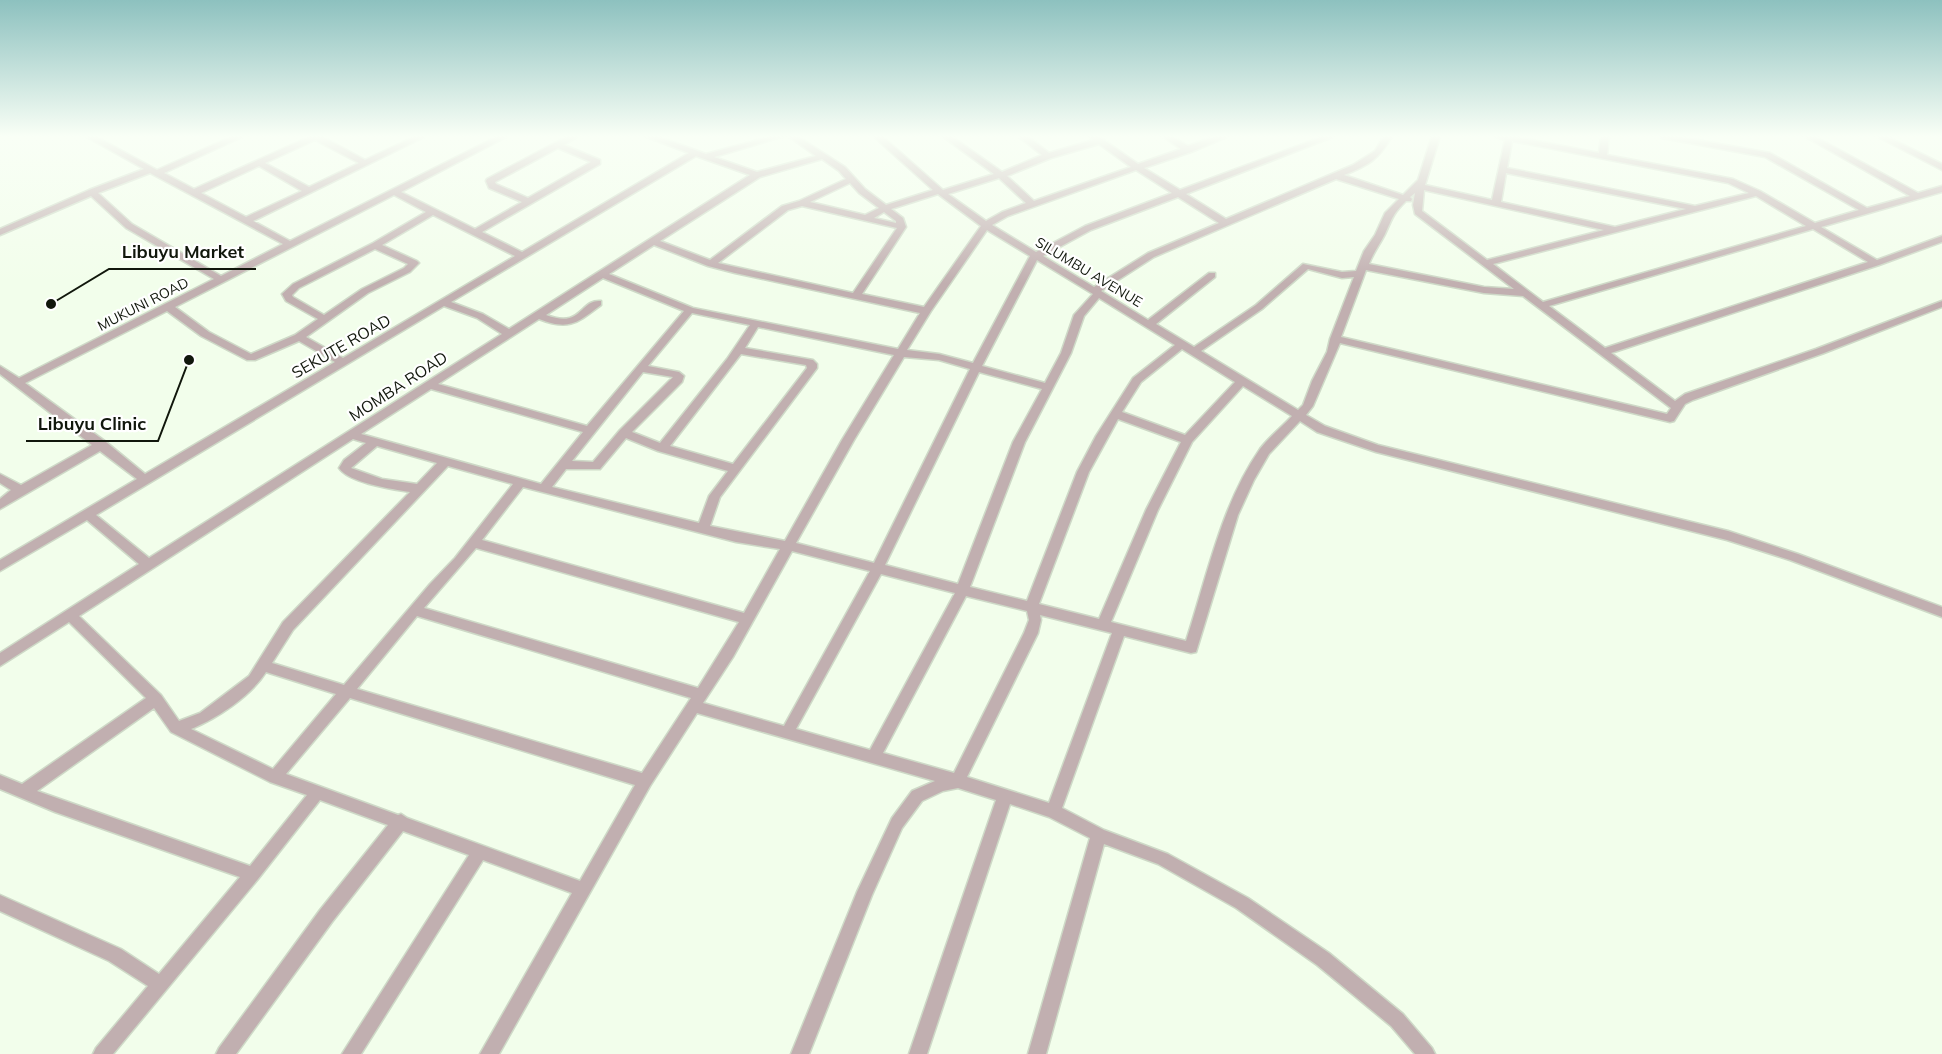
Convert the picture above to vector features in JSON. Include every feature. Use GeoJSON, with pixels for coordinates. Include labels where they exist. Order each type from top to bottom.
{"type":"FeatureCollection","features":[{"type":"Feature","properties":{"kind":"street"},"geometry":{"type":"LineString","coordinates":[[0,232],[112,185]]}},
{"type":"Feature","properties":{"kind":"street"},"geometry":{"type":"LineString","coordinates":[[184,185],[289,244]]}},
{"type":"Feature","properties":{"kind":"street"},"geometry":{"type":"LineString","coordinates":[[196,192],[211,185]]}},
{"type":"Feature","properties":{"kind":"street"},"geometry":{"type":"LineString","coordinates":[[299,185],[309,191]]}},
{"type":"Feature","properties":{"kind":"street"},"geometry":{"type":"LineString","coordinates":[[248,220],[321,185]]}},
{"type":"Feature","properties":{"kind":"street","name":"MUKUNI ROAD"},"geometry":{"type":"LineString","coordinates":[[19,382],[407,185]]}},
{"type":"Feature","properties":{"kind":"street"},"geometry":{"type":"LineString","coordinates":[[492,185],[529,202]]}},
{"type":"Feature","properties":{"kind":"street"},"geometry":{"type":"LineString","coordinates":[[474,233],[558,185]]}},
{"type":"Feature","properties":{"kind":"street","name":"SEKUTE ROAD"},"geometry":{"type":"LineString","coordinates":[[0,566],[641,185]]}},
{"type":"Feature","properties":{"kind":"street","name":"MOMBA ROAD"},"geometry":{"type":"LineString","coordinates":[[0,660],[742,185]]}},
{"type":"Feature","properties":{"kind":"street"},"geometry":{"type":"LineString","coordinates":[[711,264],[785,208],[839,185]]}},
{"type":"Feature","properties":{"kind":"street"},"geometry":{"type":"LineString","coordinates":[[856,296],[902,227],[900,220],[857,185]]}},
{"type":"Feature","properties":{"kind":"street","name":"SILUMBU AVENUE"},"geometry":{"type":"LineString","coordinates":[[933,185],[986,225],[1035,256],[1321,429],[1376,448],[1728,536],[1794,557],[1942,612]]}},
{"type":"Feature","properties":{"kind":"street"},"geometry":{"type":"LineString","coordinates":[[867,218],[886,208],[965,185]]}},
{"type":"Feature","properties":{"kind":"street"},"geometry":{"type":"LineString","coordinates":[[1012,185],[1032,204]]}},
{"type":"Feature","properties":{"kind":"street"},"geometry":{"type":"LineString","coordinates":[[489,1054],[645,781],[790,546],[848,440],[926,311],[986,225],[1005,214],[1083,185]]}},
{"type":"Feature","properties":{"kind":"street"},"geometry":{"type":"LineString","coordinates":[[1165,185],[1226,223]]}},
{"type":"Feature","properties":{"kind":"street"},"geometry":{"type":"LineString","coordinates":[[788,731],[878,570],[1014,292],[1035,256],[1088,228],[1198,185]]}},
{"type":"Feature","properties":{"kind":"street"},"geometry":{"type":"LineString","coordinates":[[874,757],[962,591],[1019,442],[1066,353],[1079,315],[1096,292],[1151,255],[1315,185]]}},
{"type":"Feature","properties":{"kind":"street"},"geometry":{"type":"LineString","coordinates":[[1366,185],[1418,203]]}},
{"type":"Feature","properties":{"kind":"street"},"geometry":{"type":"LineString","coordinates":[[352,435],[520,483],[736,537],[790,546],[1191,648],[1232,515],[1248,480],[1265,452],[1308,406],[1317,381],[1332,352],[1362,270],[1389,213],[1403,197],[1420,185]]}},
{"type":"Feature","properties":{"kind":"street"},"geometry":{"type":"LineString","coordinates":[[1420,185],[1418,212],[1423,217],[1676,407]]}},
{"type":"Feature","properties":{"kind":"street"},"geometry":{"type":"LineString","coordinates":[[1421,185],[1614,229]]}},
{"type":"Feature","properties":{"kind":"street"},"geometry":{"type":"LineString","coordinates":[[1496,203],[1500,185]]}},
{"type":"Feature","properties":{"kind":"street"},"geometry":{"type":"LineString","coordinates":[[1582,185],[1695,207]]}},
{"type":"Feature","properties":{"kind":"street"},"geometry":{"type":"LineString","coordinates":[[1740,185],[1758,193],[1876,264]]}},
{"type":"Feature","properties":{"kind":"street"},"geometry":{"type":"LineString","coordinates":[[1820,185],[1868,212]]}},
{"type":"Feature","properties":{"kind":"street"},"geometry":{"type":"LineString","coordinates":[[1898,185],[1919,197]]}},
{"type":"Feature","properties":{"kind":"street"},"geometry":{"type":"LineString","coordinates":[[1543,305],[1942,189]]}},
{"type":"Feature","properties":{"kind":"street"},"geometry":{"type":"LineString","coordinates":[[92,192],[129,225],[220,279]]}},
{"type":"Feature","properties":{"kind":"street"},"geometry":{"type":"LineString","coordinates":[[394,192],[523,256]]}},
{"type":"Feature","properties":{"kind":"street"},"geometry":{"type":"LineString","coordinates":[[1486,263],[1695,207],[1758,193]]}},
{"type":"Feature","properties":{"kind":"street"},"geometry":{"type":"LineString","coordinates":[[802,202],[902,227]]}},
{"type":"Feature","properties":{"kind":"street"},"geometry":{"type":"LineString","coordinates":[[324,319],[289,299],[287,294],[296,286],[376,245],[432,212]]}},
{"type":"Feature","properties":{"kind":"street"},"geometry":{"type":"LineString","coordinates":[[1603,352],[1876,264],[1942,239]]}},
{"type":"Feature","properties":{"kind":"street"},"geometry":{"type":"LineString","coordinates":[[654,242],[711,264],[926,311]]}},
{"type":"Feature","properties":{"kind":"street"},"geometry":{"type":"LineString","coordinates":[[167,306],[206,334],[251,358],[299,337],[365,291],[407,270],[414,263],[376,245]]}},
{"type":"Feature","properties":{"kind":"street"},"geometry":{"type":"LineString","coordinates":[[1192,352],[1244,318],[1306,266],[1342,275],[1362,270],[1484,290],[1523,293]]}},
{"type":"Feature","properties":{"kind":"street"},"geometry":{"type":"LineString","coordinates":[[603,275],[690,310],[901,353],[939,357],[1047,387]]}},
{"type":"Feature","properties":{"kind":"street"},"geometry":{"type":"LineString","coordinates":[[1149,324],[1212,275]]}},
{"type":"Feature","properties":{"kind":"street"},"geometry":{"type":"LineString","coordinates":[[444,303],[480,316],[510,334]]}},
{"type":"Feature","properties":{"kind":"street"},"geometry":{"type":"LineString","coordinates":[[539,315],[563,324],[569,323],[598,303]]}},
{"type":"Feature","properties":{"kind":"street"},"geometry":{"type":"LineString","coordinates":[[1335,339],[1670,418],[1676,407],[1689,397],[1820,351],[1942,304]]}},
{"type":"Feature","properties":{"kind":"street"},"geometry":{"type":"LineString","coordinates":[[544,489],[589,430],[690,310]]}},
{"type":"Feature","properties":{"kind":"street"},"geometry":{"type":"LineString","coordinates":[[662,448],[739,350],[756,323]]}},
{"type":"Feature","properties":{"kind":"street"},"geometry":{"type":"LineString","coordinates":[[299,337],[343,362]]}},
{"type":"Feature","properties":{"kind":"street"},"geometry":{"type":"LineString","coordinates":[[800,1054],[866,892],[897,823],[917,796],[936,787],[958,781],[1031,633],[1035,620],[1032,606],[1083,472],[1137,380],[1181,345]]}},
{"type":"Feature","properties":{"kind":"street"},"geometry":{"type":"LineString","coordinates":[[703,529],[715,496],[737,470],[757,439],[784,408],[812,364],[739,350]]}},
{"type":"Feature","properties":{"kind":"street"},"geometry":{"type":"LineString","coordinates":[[563,465],[596,466],[624,434],[678,380],[679,376],[675,374],[640,368]]}},
{"type":"Feature","properties":{"kind":"street"},"geometry":{"type":"LineString","coordinates":[[0,369],[144,479]]}},
{"type":"Feature","properties":{"kind":"street"},"geometry":{"type":"LineString","coordinates":[[1103,626],[1152,510],[1187,440],[1242,381]]}},
{"type":"Feature","properties":{"kind":"street"},"geometry":{"type":"LineString","coordinates":[[429,385],[589,430]]}},
{"type":"Feature","properties":{"kind":"street"},"geometry":{"type":"LineString","coordinates":[[1117,414],[1187,440]]}},
{"type":"Feature","properties":{"kind":"street"},"geometry":{"type":"LineString","coordinates":[[624,434],[662,448],[737,470]]}},
{"type":"Feature","properties":{"kind":"street"},"geometry":{"type":"LineString","coordinates":[[374,442],[348,463],[345,468],[347,471],[381,483],[419,489]]}},
{"type":"Feature","properties":{"kind":"street"},"geometry":{"type":"LineString","coordinates":[[0,505],[16,493],[102,445]]}},
{"type":"Feature","properties":{"kind":"street"},"geometry":{"type":"LineString","coordinates":[[176,728],[205,717],[224,705],[254,680],[288,626],[446,461]]}},
{"type":"Feature","properties":{"kind":"street"},"geometry":{"type":"LineString","coordinates":[[0,478],[17,488],[16,493]]}},
{"type":"Feature","properties":{"kind":"street"},"geometry":{"type":"LineString","coordinates":[[275,777],[520,483]]}},
{"type":"Feature","properties":{"kind":"street"},"geometry":{"type":"LineString","coordinates":[[87,514],[147,564]]}},
{"type":"Feature","properties":{"kind":"street"},"geometry":{"type":"LineString","coordinates":[[473,542],[746,619]]}},
{"type":"Feature","properties":{"kind":"street"},"geometry":{"type":"LineString","coordinates":[[415,610],[788,731],[1053,811],[1099,836],[1163,859],[1242,903],[1323,959],[1397,1020],[1426,1054]]}},
{"type":"Feature","properties":{"kind":"street"},"geometry":{"type":"LineString","coordinates":[[70,615],[156,699],[176,728],[275,777],[582,889]]}},
{"type":"Feature","properties":{"kind":"street"},"geometry":{"type":"LineString","coordinates":[[1053,811],[1120,630]]}},
{"type":"Feature","properties":{"kind":"street"},"geometry":{"type":"LineString","coordinates":[[263,666],[645,781]]}},
{"type":"Feature","properties":{"kind":"street"},"geometry":{"type":"LineString","coordinates":[[25,791],[156,699]]}},
{"type":"Feature","properties":{"kind":"street"},"geometry":{"type":"LineString","coordinates":[[0,782],[55,805],[253,874]]}},
{"type":"Feature","properties":{"kind":"street"},"geometry":{"type":"LineString","coordinates":[[102,1054],[253,874],[318,792]]}},
{"type":"Feature","properties":{"kind":"street"},"geometry":{"type":"LineString","coordinates":[[918,1054],[1005,796]]}},
{"type":"Feature","properties":{"kind":"street"},"geometry":{"type":"LineString","coordinates":[[225,1054],[326,916],[400,821]]}},
{"type":"Feature","properties":{"kind":"street"},"geometry":{"type":"LineString","coordinates":[[1037,1054],[1099,836]]}},
{"type":"Feature","properties":{"kind":"street"},"geometry":{"type":"LineString","coordinates":[[351,1054],[478,852]]}},
{"type":"Feature","properties":{"kind":"street"},"geometry":{"type":"LineString","coordinates":[[0,903],[116,955],[160,984]]}},
{"type":"Feature","properties":{"kind":"place","name":"Libuyu Market"},"geometry":{"type":"Point","coordinates":[51,304]}},
{"type":"Feature","properties":{"kind":"place","name":"Libuyu Clinic"},"geometry":{"type":"Point","coordinates":[189,360]}}]}
